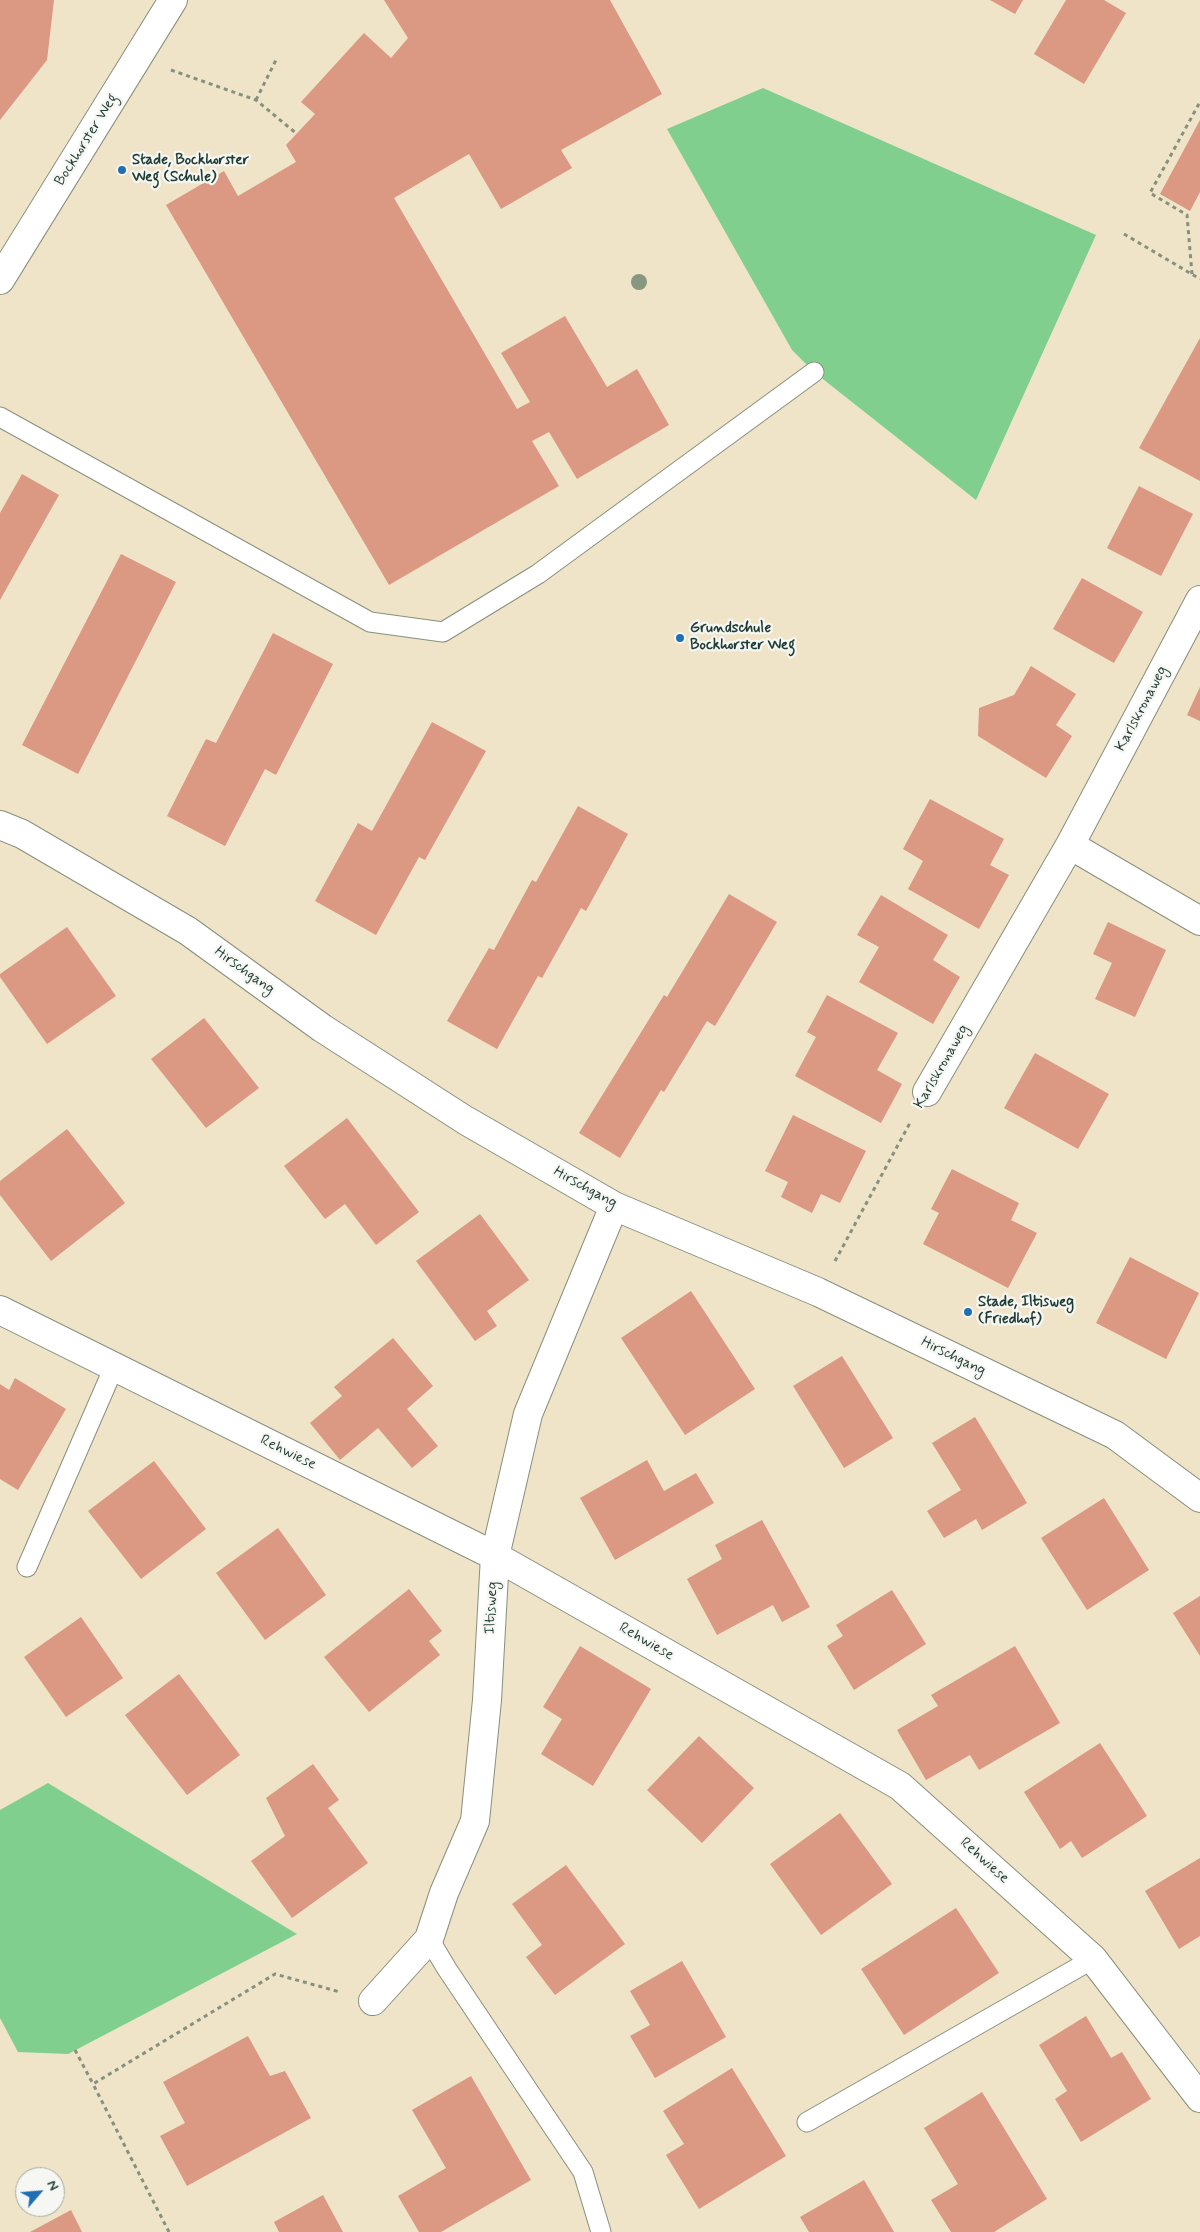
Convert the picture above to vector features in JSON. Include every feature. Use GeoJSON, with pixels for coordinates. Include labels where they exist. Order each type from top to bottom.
{"type":"FeatureCollection","features":[{"type":"Feature","properties":{"kind":"street","name":"Bockhorster Weg"},"geometry":{"type":"LineString","coordinates":[[0,280],[173,0]]}},
{"type":"Feature","properties":{"kind":"street","name":"Karlskronaweg"},"geometry":{"type":"LineString","coordinates":[[926,1092],[1070,845],[1200,600]]}},
{"type":"Feature","properties":{"kind":"street","name":"Hirschgang"},"geometry":{"type":"LineString","coordinates":[[0,825],[22,834],[188,931],[322,1028],[465,1120],[614,1206],[818,1292],[1115,1435],[1200,1498]]}},
{"type":"Feature","properties":{"kind":"street"},"geometry":{"type":"LineString","coordinates":[[1070,845],[1200,921]]}},
{"type":"Feature","properties":{"kind":"street","name":"Iltisweg"},"geometry":{"type":"LineString","coordinates":[[373,2001],[429,1939],[444,1893],[475,1821],[487,1700],[495,1556],[528,1414],[614,1206]]}},
{"type":"Feature","properties":{"kind":"street","name":"Rehwiese"},"geometry":{"type":"LineString","coordinates":[[0,1310],[495,1556],[900,1786],[1093,1959],[1200,2098]]}},
{"type":"Feature","properties":{"kind":"lane"},"geometry":{"type":"LineString","coordinates":[[0,417],[370,622],[443,632],[538,574],[814,372]]}},
{"type":"Feature","properties":{"kind":"lane"},"geometry":{"type":"LineString","coordinates":[[26,1566],[114,1367]]}},
{"type":"Feature","properties":{"kind":"lane"},"geometry":{"type":"LineString","coordinates":[[429,1939],[447,1969],[583,2172],[601,2232]]}},
{"type":"Feature","properties":{"kind":"lane"},"geometry":{"type":"LineString","coordinates":[[807,2122],[1093,1959]]}},
{"type":"Feature","properties":{"kind":"path"},"geometry":{"type":"LineString","coordinates":[[256,100],[276,60]]}},
{"type":"Feature","properties":{"kind":"path"},"geometry":{"type":"LineString","coordinates":[[166,69],[256,100],[297,134]]}},
{"type":"Feature","properties":{"kind":"path"},"geometry":{"type":"LineString","coordinates":[[1192,274],[1187,215],[1150,193],[1200,102]]}},
{"type":"Feature","properties":{"kind":"path"},"geometry":{"type":"LineString","coordinates":[[1124,234],[1200,279]]}},
{"type":"Feature","properties":{"kind":"path","name":"Karlskronaweg"},"geometry":{"type":"LineString","coordinates":[[818,1292],[926,1092]]}},
{"type":"Feature","properties":{"kind":"path"},"geometry":{"type":"LineString","coordinates":[[93,2084],[275,1974],[373,2001]]}},
{"type":"Feature","properties":{"kind":"path"},"geometry":{"type":"LineString","coordinates":[[75,2050],[169,2232]]}},
{"type":"Feature","properties":{"kind":"green space"},"geometry":{"type":"Polygon","coordinates":[[[763,88],[1096,235],[976,500],[814,372],[792,350],[667,129],[763,88]]]}},
{"type":"Feature","properties":{"kind":"green space"},"geometry":{"type":"Polygon","coordinates":[[[48,1783],[297,1934],[68,2054],[18,2052],[0,2018],[0,1810],[48,1783]]]}},
{"type":"Feature","properties":{"kind":"building"},"geometry":{"type":"Polygon","coordinates":[[[0,0],[54,0],[47,60],[0,120],[0,0]]]}},
{"type":"Feature","properties":{"kind":"building"},"geometry":{"type":"Polygon","coordinates":[[[384,0],[610,0],[662,94],[561,150],[572,168],[501,209],[469,154],[394,198],[517,409],[530,402],[501,353],[565,316],[607,387],[637,369],[669,425],[577,479],[549,432],[532,441],[559,486],[389,585],[166,205],[224,171],[238,196],[296,162],[286,145],[315,114],[301,102],[364,33],[391,58],[408,38],[384,0]]]}},
{"type":"Feature","properties":{"kind":"building"},"geometry":{"type":"Polygon","coordinates":[[[990,0],[1023,0],[1015,14],[990,0]]]}},
{"type":"Feature","properties":{"kind":"building"},"geometry":{"type":"Polygon","coordinates":[[[1066,0],[1104,0],[1126,13],[1084,84],[1034,54],[1066,0]]]}},
{"type":"Feature","properties":{"kind":"building"},"geometry":{"type":"Polygon","coordinates":[[[1200,120],[1200,192],[1190,211],[1160,194],[1200,120]]]}},
{"type":"Feature","properties":{"kind":"building"},"geometry":{"type":"Polygon","coordinates":[[[1200,338],[1200,481],[1139,448],[1200,338]]]}},
{"type":"Feature","properties":{"kind":"building"},"geometry":{"type":"Polygon","coordinates":[[[22,474],[59,495],[0,600],[0,513],[22,474]]]}},
{"type":"Feature","properties":{"kind":"building"},"geometry":{"type":"Polygon","coordinates":[[[1139,486],[1193,514],[1161,576],[1107,548],[1139,486]]]}},
{"type":"Feature","properties":{"kind":"building"},"geometry":{"type":"Polygon","coordinates":[[[121,554],[176,582],[78,774],[22,745],[121,554]]]}},
{"type":"Feature","properties":{"kind":"building"},"geometry":{"type":"Polygon","coordinates":[[[1082,578],[1143,612],[1114,663],[1053,629],[1082,578]]]}},
{"type":"Feature","properties":{"kind":"building"},"geometry":{"type":"Polygon","coordinates":[[[273,633],[333,664],[276,775],[265,769],[225,846],[167,816],[206,739],[216,743],[273,633]]]}},
{"type":"Feature","properties":{"kind":"building"},"geometry":{"type":"Polygon","coordinates":[[[1031,666],[1076,694],[1056,725],[1072,736],[1046,778],[978,736],[979,708],[1014,695],[1031,666]]]}},
{"type":"Feature","properties":{"kind":"building"},"geometry":{"type":"Polygon","coordinates":[[[1200,687],[1200,721],[1187,715],[1200,687]]]}},
{"type":"Feature","properties":{"kind":"building"},"geometry":{"type":"Polygon","coordinates":[[[432,722],[486,751],[425,860],[419,857],[376,935],[315,901],[358,823],[372,831],[432,722]]]}},
{"type":"Feature","properties":{"kind":"building"},"geometry":{"type":"Polygon","coordinates":[[[930,799],[1004,839],[990,865],[1009,875],[979,929],[908,889],[923,861],[903,849],[930,799]]]}},
{"type":"Feature","properties":{"kind":"building"},"geometry":{"type":"Polygon","coordinates":[[[578,806],[628,834],[586,911],[581,908],[542,978],[538,976],[497,1049],[447,1021],[489,948],[494,950],[532,880],[536,882],[578,806]]]}},
{"type":"Feature","properties":{"kind":"building"},"geometry":{"type":"Polygon","coordinates":[[[729,894],[777,922],[715,1026],[707,1021],[664,1092],[661,1090],[620,1158],[579,1133],[664,995],[667,997],[729,894]]]}},
{"type":"Feature","properties":{"kind":"building"},"geometry":{"type":"Polygon","coordinates":[[[881,895],[948,935],[933,960],[960,977],[933,1024],[859,982],[879,947],[857,935],[881,895]]]}},
{"type":"Feature","properties":{"kind":"building"},"geometry":{"type":"Polygon","coordinates":[[[1108,922],[1166,950],[1135,1017],[1095,999],[1112,963],[1093,954],[1108,922]]]}},
{"type":"Feature","properties":{"kind":"building"},"geometry":{"type":"Polygon","coordinates":[[[67,927],[116,996],[47,1044],[0,977],[0,974],[67,927]]]}},
{"type":"Feature","properties":{"kind":"building"},"geometry":{"type":"Polygon","coordinates":[[[827,995],[898,1033],[877,1070],[902,1084],[881,1123],[795,1076],[816,1037],[807,1032],[827,995]]]}},
{"type":"Feature","properties":{"kind":"building"},"geometry":{"type":"Polygon","coordinates":[[[204,1018],[259,1088],[206,1128],[151,1059],[204,1018]]]}},
{"type":"Feature","properties":{"kind":"building"},"geometry":{"type":"Polygon","coordinates":[[[1035,1053],[1109,1094],[1078,1149],[1004,1108],[1035,1053]]]}},
{"type":"Feature","properties":{"kind":"building"},"geometry":{"type":"Polygon","coordinates":[[[793,1115],[866,1151],[840,1203],[821,1194],[812,1213],[781,1197],[788,1182],[765,1171],[793,1115]]]}},
{"type":"Feature","properties":{"kind":"building"},"geometry":{"type":"Polygon","coordinates":[[[347,1118],[419,1212],[376,1245],[345,1204],[325,1219],[284,1166],[347,1118]]]}},
{"type":"Feature","properties":{"kind":"building"},"geometry":{"type":"Polygon","coordinates":[[[67,1129],[125,1203],[51,1261],[0,1195],[0,1181],[67,1129]]]}},
{"type":"Feature","properties":{"kind":"building"},"geometry":{"type":"Polygon","coordinates":[[[952,1169],[1019,1203],[1011,1220],[1037,1233],[1008,1288],[923,1244],[939,1213],[931,1209],[952,1169]]]}},
{"type":"Feature","properties":{"kind":"building"},"geometry":{"type":"Polygon","coordinates":[[[480,1214],[529,1280],[487,1311],[497,1326],[475,1341],[416,1261],[480,1214]]]}},
{"type":"Feature","properties":{"kind":"building"},"geometry":{"type":"Polygon","coordinates":[[[1130,1257],[1199,1293],[1166,1359],[1096,1323],[1130,1257]]]}},
{"type":"Feature","properties":{"kind":"building"},"geometry":{"type":"Polygon","coordinates":[[[691,1291],[755,1389],[685,1435],[621,1338],[691,1291]]]}},
{"type":"Feature","properties":{"kind":"building"},"geometry":{"type":"Polygon","coordinates":[[[393,1338],[433,1386],[407,1409],[438,1446],[412,1468],[378,1428],[340,1460],[310,1423],[342,1396],[334,1387],[393,1338]]]}},
{"type":"Feature","properties":{"kind":"building"},"geometry":{"type":"Polygon","coordinates":[[[842,1356],[893,1438],[844,1468],[793,1386],[842,1356]]]}},
{"type":"Feature","properties":{"kind":"building"},"geometry":{"type":"Polygon","coordinates":[[[15,1378],[66,1409],[18,1490],[0,1479],[0,1384],[9,1390],[15,1378]]]}},
{"type":"Feature","properties":{"kind":"building"},"geometry":{"type":"Polygon","coordinates":[[[975,1417],[1027,1503],[982,1530],[976,1519],[944,1538],[927,1511],[961,1490],[932,1443],[975,1417]]]}},
{"type":"Feature","properties":{"kind":"building"},"geometry":{"type":"Polygon","coordinates":[[[647,1460],[664,1491],[696,1473],[714,1503],[615,1560],[580,1498],[647,1460]]]}},
{"type":"Feature","properties":{"kind":"building"},"geometry":{"type":"Polygon","coordinates":[[[154,1461],[206,1529],[141,1579],[88,1511],[154,1461]]]}},
{"type":"Feature","properties":{"kind":"building"},"geometry":{"type":"Polygon","coordinates":[[[1104,1498],[1149,1570],[1087,1610],[1041,1538],[1104,1498]]]}},
{"type":"Feature","properties":{"kind":"building"},"geometry":{"type":"Polygon","coordinates":[[[762,1520],[810,1607],[782,1622],[773,1605],[717,1635],[687,1579],[722,1559],[715,1545],[762,1520]]]}},
{"type":"Feature","properties":{"kind":"building"},"geometry":{"type":"Polygon","coordinates":[[[278,1528],[326,1595],[265,1640],[216,1573],[278,1528]]]}},
{"type":"Feature","properties":{"kind":"building"},"geometry":{"type":"Polygon","coordinates":[[[409,1589],[442,1631],[429,1641],[440,1655],[369,1712],[324,1657],[409,1589]]]}},
{"type":"Feature","properties":{"kind":"building"},"geometry":{"type":"Polygon","coordinates":[[[892,1590],[926,1644],[854,1690],[827,1646],[843,1636],[836,1625],[892,1590]]]}},
{"type":"Feature","properties":{"kind":"building"},"geometry":{"type":"Polygon","coordinates":[[[1200,1596],[1200,1656],[1173,1613],[1200,1596]]]}},
{"type":"Feature","properties":{"kind":"building"},"geometry":{"type":"Polygon","coordinates":[[[81,1617],[123,1678],[66,1717],[24,1657],[81,1617]]]}},
{"type":"Feature","properties":{"kind":"building"},"geometry":{"type":"Polygon","coordinates":[[[580,1646],[651,1689],[593,1786],[541,1754],[562,1719],[543,1707],[580,1646]]]}},
{"type":"Feature","properties":{"kind":"building"},"geometry":{"type":"Polygon","coordinates":[[[1015,1646],[1060,1723],[979,1770],[970,1755],[926,1780],[897,1730],[938,1706],[931,1695],[1015,1646]]]}},
{"type":"Feature","properties":{"kind":"building"},"geometry":{"type":"Polygon","coordinates":[[[179,1674],[240,1755],[187,1795],[125,1715],[179,1674]]]}},
{"type":"Feature","properties":{"kind":"building"},"geometry":{"type":"Polygon","coordinates":[[[699,1736],[754,1788],[702,1843],[647,1790],[699,1736]]]}},
{"type":"Feature","properties":{"kind":"building"},"geometry":{"type":"Polygon","coordinates":[[[1100,1743],[1147,1816],[1082,1858],[1071,1841],[1060,1849],[1024,1792],[1100,1743]]]}},
{"type":"Feature","properties":{"kind":"building"},"geometry":{"type":"Polygon","coordinates":[[[313,1764],[339,1800],[328,1808],[368,1863],[292,1918],[251,1861],[285,1836],[266,1798],[313,1764]]]}},
{"type":"Feature","properties":{"kind":"building"},"geometry":{"type":"Polygon","coordinates":[[[840,1813],[892,1884],[821,1935],[770,1864],[840,1813]]]}},
{"type":"Feature","properties":{"kind":"building"},"geometry":{"type":"Polygon","coordinates":[[[1200,1858],[1200,1936],[1179,1949],[1145,1891],[1200,1858]]]}},
{"type":"Feature","properties":{"kind":"building"},"geometry":{"type":"Polygon","coordinates":[[[566,1865],[625,1944],[555,1995],[526,1957],[542,1945],[512,1904],[566,1865]]]}},
{"type":"Feature","properties":{"kind":"building"},"geometry":{"type":"Polygon","coordinates":[[[956,1908],[999,1973],[904,2035],[861,1969],[956,1908]]]}},
{"type":"Feature","properties":{"kind":"building"},"geometry":{"type":"Polygon","coordinates":[[[682,1961],[726,2037],[655,2078],[630,2036],[650,2025],[630,1991],[682,1961]]]}},
{"type":"Feature","properties":{"kind":"building"},"geometry":{"type":"Polygon","coordinates":[[[1086,2016],[1111,2058],[1122,2052],[1151,2099],[1081,2142],[1055,2099],[1067,2091],[1039,2045],[1086,2016]]]}},
{"type":"Feature","properties":{"kind":"building"},"geometry":{"type":"Polygon","coordinates":[[[248,2036],[270,2076],[285,2071],[311,2118],[187,2186],[160,2136],[185,2123],[163,2082],[248,2036]]]}},
{"type":"Feature","properties":{"kind":"building"},"geometry":{"type":"Polygon","coordinates":[[[732,2068],[786,2156],[699,2209],[666,2155],[684,2144],[663,2111],[732,2068]]]}},
{"type":"Feature","properties":{"kind":"building"},"geometry":{"type":"Polygon","coordinates":[[[471,2076],[531,2180],[441,2232],[419,2232],[398,2196],[446,2168],[412,2110],[471,2076]]]}},
{"type":"Feature","properties":{"kind":"building"},"geometry":{"type":"Polygon","coordinates":[[[982,2092],[1047,2199],[994,2232],[951,2232],[931,2200],[958,2184],[924,2128],[982,2092]]]}},
{"type":"Feature","properties":{"kind":"building"},"geometry":{"type":"Polygon","coordinates":[[[864,2180],[894,2232],[809,2232],[800,2217],[864,2180]]]}},
{"type":"Feature","properties":{"kind":"building"},"geometry":{"type":"Polygon","coordinates":[[[323,2195],[343,2232],[279,2232],[274,2222],[323,2195]]]}},
{"type":"Feature","properties":{"kind":"building"},"geometry":{"type":"Polygon","coordinates":[[[71,2210],[82,2232],[30,2232],[58,2217],[65,2217],[65,2213],[71,2210]]]}},
{"type":"Feature","properties":{"kind":"place","name":"Stade, Bockhorster Weg (Schule)"},"geometry":{"type":"Point","coordinates":[122,170]}},
{"type":"Feature","properties":{"kind":"place","name":"Grundschule Bockhorster Weg"},"geometry":{"type":"Point","coordinates":[680,638]}},
{"type":"Feature","properties":{"kind":"place","name":"Stade, Iltisweg (Friedhof)"},"geometry":{"type":"Point","coordinates":[968,1312]}}]}
